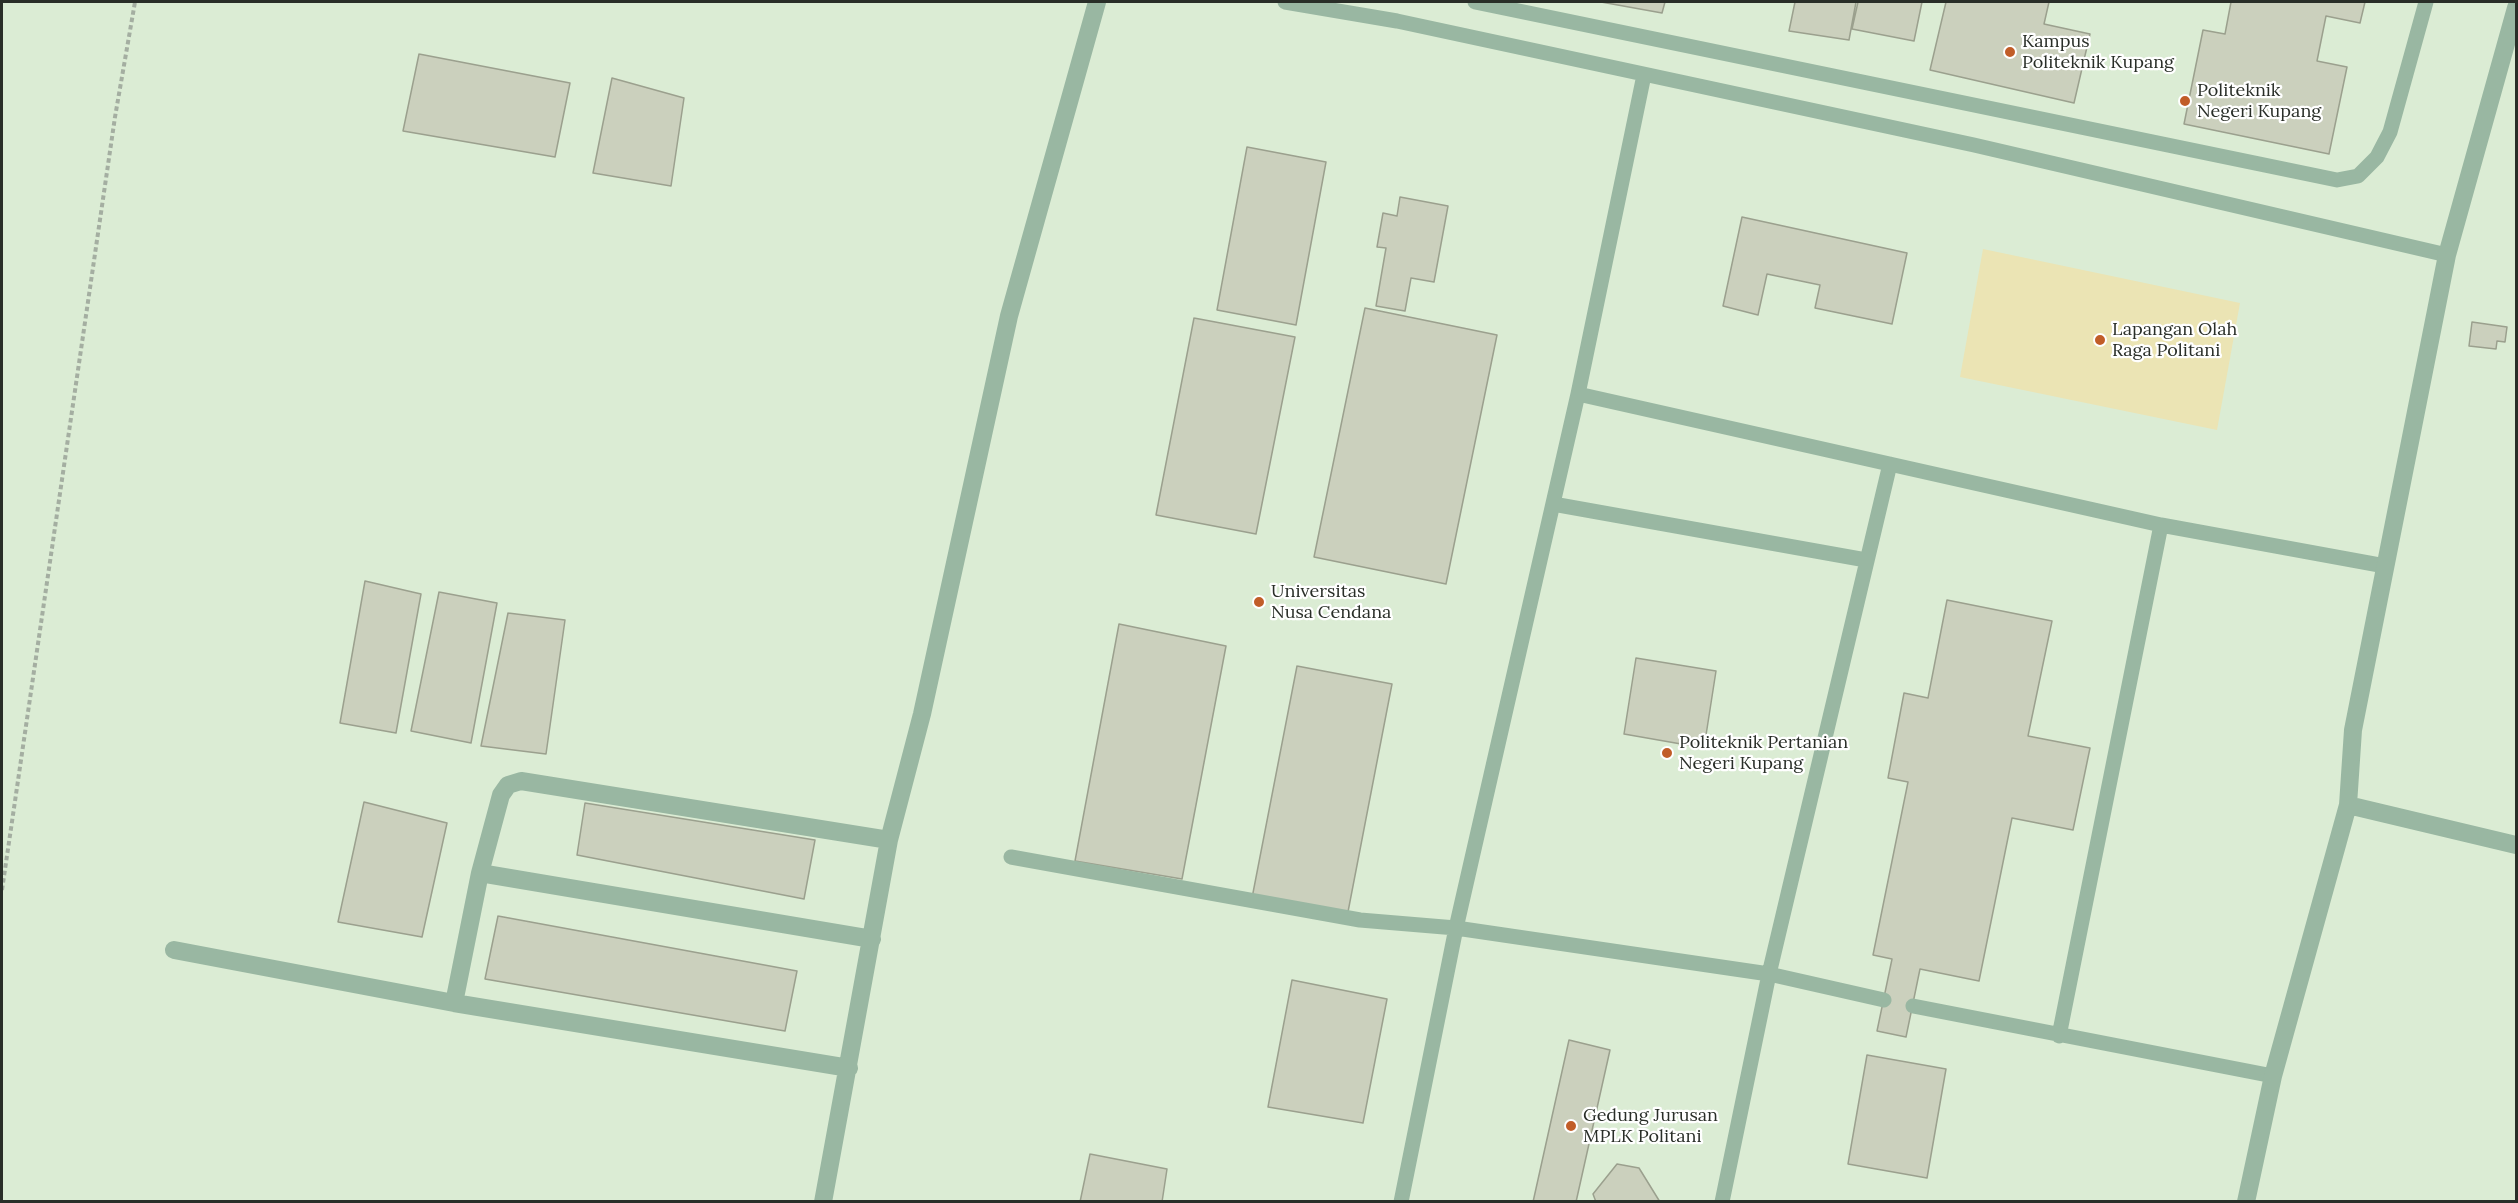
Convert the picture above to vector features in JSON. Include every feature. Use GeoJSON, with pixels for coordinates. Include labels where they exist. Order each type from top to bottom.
{"type":"FeatureCollection","features":[{"type":"Feature","properties":{"kind":"street"},"geometry":{"type":"LineString","coordinates":[[823,1202],[889,840],[922,714],[1010,316],[1097,2]]}},
{"type":"Feature","properties":{"kind":"street"},"geometry":{"type":"LineString","coordinates":[[2246,1202],[2273,1076],[2348,805],[2353,730],[2447,255],[2517,8]]}},
{"type":"Feature","properties":{"kind":"street"},"geometry":{"type":"LineString","coordinates":[[454,1003],[480,873],[501,795],[508,785],[521,781],[889,840]]}},
{"type":"Feature","properties":{"kind":"street"},"geometry":{"type":"LineString","coordinates":[[2348,805],[2517,845]]}},
{"type":"Feature","properties":{"kind":"street"},"geometry":{"type":"LineString","coordinates":[[480,873],[872,939]]}},
{"type":"Feature","properties":{"kind":"street"},"geometry":{"type":"LineString","coordinates":[[174,950],[454,1003],[849,1068]]}},
{"type":"Feature","properties":{"kind":"lane"},"geometry":{"type":"LineString","coordinates":[[1285,2],[1397,21],[1974,145],[2447,255]]}},
{"type":"Feature","properties":{"kind":"lane"},"geometry":{"type":"LineString","coordinates":[[1475,2],[2337,180],[2358,176],[2377,157],[2390,132],[2426,2]]}},
{"type":"Feature","properties":{"kind":"lane"},"geometry":{"type":"LineString","coordinates":[[1401,1202],[1456,928],[1578,394],[1644,75]]}},
{"type":"Feature","properties":{"kind":"lane"},"geometry":{"type":"LineString","coordinates":[[1578,394],[2161,525],[2385,566]]}},
{"type":"Feature","properties":{"kind":"lane"},"geometry":{"type":"LineString","coordinates":[[1722,1202],[1769,974],[1890,464]]}},
{"type":"Feature","properties":{"kind":"lane"},"geometry":{"type":"LineString","coordinates":[[1553,504],[1866,560]]}},
{"type":"Feature","properties":{"kind":"lane"},"geometry":{"type":"LineString","coordinates":[[2058,1036],[2161,525]]}},
{"type":"Feature","properties":{"kind":"lane"},"geometry":{"type":"LineString","coordinates":[[1011,857],[1360,920],[1456,928],[1769,974],[1884,1000]]}},
{"type":"Feature","properties":{"kind":"lane"},"geometry":{"type":"LineString","coordinates":[[1913,1006],[2273,1076]]}},
{"type":"Feature","properties":{"kind":"path"},"geometry":{"type":"LineString","coordinates":[[2,890],[115,117],[135,2]]}},
{"type":"Feature","properties":{"kind":"shaded area","name":"Universitas Nusa Cendana"},"geometry":{"type":"Polygon","coordinates":[[[2,2],[2516,2],[2516,1201],[2,1202],[2,2]]]}},
{"type":"Feature","properties":{"kind":"shaded area","name":"Lapangan Olah Raga Politani"},"geometry":{"type":"Polygon","coordinates":[[[1983,249],[2240,303],[2217,430],[1960,377],[1983,249]]]}},
{"type":"Feature","properties":{"kind":"building"},"geometry":{"type":"Polygon","coordinates":[[[1601,2],[1665,2],[1662,13],[1601,2]]]}},
{"type":"Feature","properties":{"kind":"building"},"geometry":{"type":"Polygon","coordinates":[[[1795,2],[1856,2],[1849,40],[1789,31],[1795,2]]]}},
{"type":"Feature","properties":{"kind":"building"},"geometry":{"type":"Polygon","coordinates":[[[1858,2],[1922,2],[1914,41],[1852,29],[1858,2]]]}},
{"type":"Feature","properties":{"kind":"building","name":"Kampus Politeknik Kupang"},"geometry":{"type":"Polygon","coordinates":[[[1946,2],[2049,2],[2044,24],[2090,34],[2074,103],[1930,70],[1946,2]]]}},
{"type":"Feature","properties":{"kind":"building"},"geometry":{"type":"Polygon","coordinates":[[[2231,2],[2365,2],[2360,23],[2326,16],[2317,61],[2347,67],[2329,154],[2184,124],[2203,30],[2225,34],[2231,2]]]}},
{"type":"Feature","properties":{"kind":"building"},"geometry":{"type":"Polygon","coordinates":[[[419,54],[570,83],[555,157],[403,131],[419,54]]]}},
{"type":"Feature","properties":{"kind":"building"},"geometry":{"type":"Polygon","coordinates":[[[612,78],[684,98],[671,186],[593,173],[612,78]]]}},
{"type":"Feature","properties":{"kind":"building"},"geometry":{"type":"Polygon","coordinates":[[[1247,147],[1326,162],[1296,325],[1217,310],[1247,147]]]}},
{"type":"Feature","properties":{"kind":"building"},"geometry":{"type":"Polygon","coordinates":[[[1400,197],[1448,206],[1434,282],[1411,278],[1405,311],[1376,306],[1386,248],[1377,247],[1383,213],[1397,216],[1400,197]]]}},
{"type":"Feature","properties":{"kind":"building"},"geometry":{"type":"Polygon","coordinates":[[[1742,217],[1907,253],[1892,324],[1815,308],[1820,285],[1767,274],[1758,315],[1723,306],[1742,217]]]}},
{"type":"Feature","properties":{"kind":"building"},"geometry":{"type":"Polygon","coordinates":[[[1365,308],[1497,335],[1446,584],[1314,557],[1365,308]]]}},
{"type":"Feature","properties":{"kind":"building"},"geometry":{"type":"Polygon","coordinates":[[[1194,318],[1295,337],[1256,534],[1156,515],[1194,318]]]}},
{"type":"Feature","properties":{"kind":"building"},"geometry":{"type":"Polygon","coordinates":[[[2472,322],[2507,327],[2505,342],[2497,341],[2496,349],[2469,346],[2472,322]]]}},
{"type":"Feature","properties":{"kind":"building"},"geometry":{"type":"Polygon","coordinates":[[[365,581],[421,594],[396,733],[340,723],[365,581]]]}},
{"type":"Feature","properties":{"kind":"building"},"geometry":{"type":"Polygon","coordinates":[[[439,592],[497,603],[471,743],[411,731],[439,592]]]}},
{"type":"Feature","properties":{"kind":"building","name":"Politeknik Pertanian Negeri Kupang"},"geometry":{"type":"Polygon","coordinates":[[[1947,600],[2052,621],[2028,736],[2090,748],[2073,830],[2012,818],[1979,981],[1920,969],[1906,1037],[1877,1031],[1892,959],[1873,955],[1908,782],[1888,778],[1904,693],[1928,698],[1947,600]]]}},
{"type":"Feature","properties":{"kind":"building"},"geometry":{"type":"Polygon","coordinates":[[[508,613],[565,620],[546,754],[481,746],[508,613]]]}},
{"type":"Feature","properties":{"kind":"building"},"geometry":{"type":"Polygon","coordinates":[[[1119,624],[1226,646],[1182,879],[1075,861],[1119,624]]]}},
{"type":"Feature","properties":{"kind":"building"},"geometry":{"type":"Polygon","coordinates":[[[1636,658],[1716,671],[1704,748],[1624,734],[1636,658]]]}},
{"type":"Feature","properties":{"kind":"building"},"geometry":{"type":"Polygon","coordinates":[[[1297,666],[1392,684],[1347,917],[1252,898],[1297,666]]]}},
{"type":"Feature","properties":{"kind":"building"},"geometry":{"type":"Polygon","coordinates":[[[364,802],[447,823],[422,937],[338,922],[364,802]]]}},
{"type":"Feature","properties":{"kind":"building"},"geometry":{"type":"Polygon","coordinates":[[[585,803],[815,840],[804,899],[577,855],[585,803]]]}},
{"type":"Feature","properties":{"kind":"building"},"geometry":{"type":"Polygon","coordinates":[[[498,916],[797,971],[785,1031],[485,979],[498,916]]]}},
{"type":"Feature","properties":{"kind":"building"},"geometry":{"type":"Polygon","coordinates":[[[1292,980],[1387,999],[1363,1123],[1268,1107],[1292,980]]]}},
{"type":"Feature","properties":{"kind":"building","name":"Gedung Jurusan MPLK Politani"},"geometry":{"type":"Polygon","coordinates":[[[1569,1040],[1610,1050],[1576,1202],[1533,1202],[1569,1040]]]}},
{"type":"Feature","properties":{"kind":"building"},"geometry":{"type":"Polygon","coordinates":[[[1867,1055],[1946,1069],[1927,1178],[1848,1164],[1867,1055]]]}},
{"type":"Feature","properties":{"kind":"building"},"geometry":{"type":"Polygon","coordinates":[[[1090,1154],[1167,1169],[1162,1202],[1080,1202],[1090,1154]]]}},
{"type":"Feature","properties":{"kind":"building"},"geometry":{"type":"Polygon","coordinates":[[[1617,1164],[1639,1168],[1660,1202],[1596,1202],[1593,1194],[1617,1164]]]}},
{"type":"Feature","properties":{"kind":"place","name":"Kampus Politeknik Kupang"},"geometry":{"type":"Point","coordinates":[2010,52]}},
{"type":"Feature","properties":{"kind":"place","name":"Politeknik Negeri Kupang"},"geometry":{"type":"Point","coordinates":[2185,101]}},
{"type":"Feature","properties":{"kind":"place","name":"Lapangan Olah Raga Politani"},"geometry":{"type":"Point","coordinates":[2100,340]}},
{"type":"Feature","properties":{"kind":"place","name":"Universitas Nusa Cendana"},"geometry":{"type":"Point","coordinates":[1259,602]}},
{"type":"Feature","properties":{"kind":"place","name":"Politeknik Pertanian Negeri Kupang"},"geometry":{"type":"Point","coordinates":[1667,753]}},
{"type":"Feature","properties":{"kind":"place","name":"Gedung Jurusan MPLK Politani"},"geometry":{"type":"Point","coordinates":[1571,1126]}}]}
